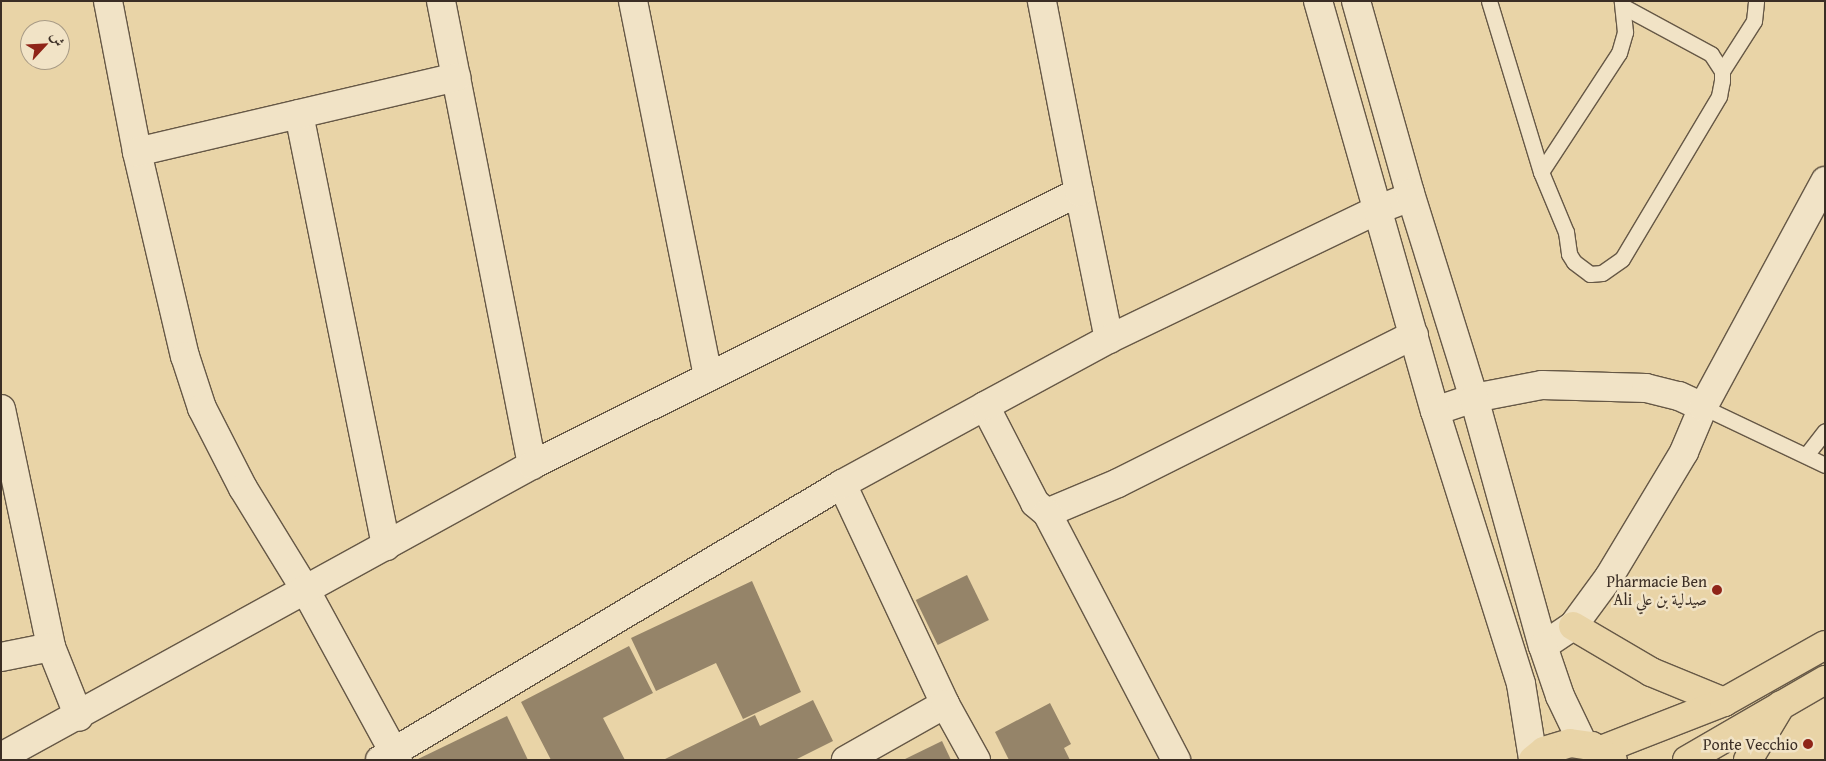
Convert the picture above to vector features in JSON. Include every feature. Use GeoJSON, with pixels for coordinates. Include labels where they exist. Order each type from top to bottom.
{"type":"FeatureCollection","features":[{"type":"Feature","properties":{"kind":"highway"},"geometry":{"type":"LineString","coordinates":[[1573,626],[1651,672],[1724,702]]}},
{"type":"Feature","properties":{"kind":"highway"},"geometry":{"type":"LineString","coordinates":[[1533,760],[1556,746],[1599,751],[1724,702],[1825,645]]}},
{"type":"Feature","properties":{"kind":"highway"},"geometry":{"type":"LineString","coordinates":[[1687,760],[1782,703],[1825,680]]}},
{"type":"Feature","properties":{"kind":"highway"},"geometry":{"type":"LineString","coordinates":[[1748,760],[1782,703]]}},
{"type":"Feature","properties":{"kind":"street"},"geometry":{"type":"LineString","coordinates":[[108,1],[137,152],[184,356],[202,408],[243,488],[306,590],[391,757],[842,484],[1109,339],[1379,209],[1411,197]]}},
{"type":"Feature","properties":{"kind":"street"},"geometry":{"type":"LineString","coordinates":[[441,1],[532,465]]}},
{"type":"Feature","properties":{"kind":"street"},"geometry":{"type":"LineString","coordinates":[[633,1],[708,376]]}},
{"type":"Feature","properties":{"kind":"street"},"geometry":{"type":"LineString","coordinates":[[1042,1],[1109,339]]}},
{"type":"Feature","properties":{"kind":"street"},"geometry":{"type":"LineString","coordinates":[[1318,1],[1379,209],[1435,411],[1521,684],[1533,760]]}},
{"type":"Feature","properties":{"kind":"street"},"geometry":{"type":"LineString","coordinates":[[1356,1],[1411,197],[1474,398],[1542,646],[1560,696],[1599,751]]}},
{"type":"Feature","properties":{"kind":"street"},"geometry":{"type":"LineString","coordinates":[[137,152],[456,77]]}},
{"type":"Feature","properties":{"kind":"street"},"geometry":{"type":"LineString","coordinates":[[299,114],[386,546]]}},
{"type":"Feature","properties":{"kind":"street"},"geometry":{"type":"LineString","coordinates":[[1542,646],[1573,626],[1609,577],[1684,452],[1702,407],[1825,181]]}},
{"type":"Feature","properties":{"kind":"street"},"geometry":{"type":"LineString","coordinates":[[1,757],[79,717],[532,465],[1079,192]]}},
{"type":"Feature","properties":{"kind":"street"},"geometry":{"type":"LineString","coordinates":[[1047,513],[1118,483],[1414,335]]}},
{"type":"Feature","properties":{"kind":"street"},"geometry":{"type":"LineString","coordinates":[[1435,411],[1474,398],[1542,384],[1646,388],[1679,396],[1702,407]]}},
{"type":"Feature","properties":{"kind":"street"},"geometry":{"type":"LineString","coordinates":[[985,406],[1035,503],[1047,513],[1168,757]]}},
{"type":"Feature","properties":{"kind":"street"},"geometry":{"type":"LineString","coordinates":[[1,409],[10,510],[51,648],[79,717]]}},
{"type":"Feature","properties":{"kind":"street"},"geometry":{"type":"LineString","coordinates":[[842,484],[945,704],[976,760]]}},
{"type":"Feature","properties":{"kind":"street"},"geometry":{"type":"LineString","coordinates":[[1,657],[51,648]]}},
{"type":"Feature","properties":{"kind":"street"},"geometry":{"type":"LineString","coordinates":[[846,760],[945,704]]}},
{"type":"Feature","properties":{"kind":"lane"},"geometry":{"type":"LineString","coordinates":[[1489,1],[1541,172],[1566,232],[1574,262],[1590,274],[1613,267],[1631,246],[1719,96],[1722,70],[1754,21],[1756,1]]}},
{"type":"Feature","properties":{"kind":"lane"},"geometry":{"type":"LineString","coordinates":[[1541,172],[1619,52],[1625,32],[1623,4]]}},
{"type":"Feature","properties":{"kind":"lane"},"geometry":{"type":"LineString","coordinates":[[1623,4],[1711,54],[1722,70]]}},
{"type":"Feature","properties":{"kind":"lane"},"geometry":{"type":"LineString","coordinates":[[1702,407],[1807,454],[1825,464]]}},
{"type":"Feature","properties":{"kind":"lane"},"geometry":{"type":"LineString","coordinates":[[1807,454],[1825,431]]}},
{"type":"Feature","properties":{"kind":"building"},"geometry":{"type":"Polygon","coordinates":[[[967,575],[989,620],[938,645],[916,600],[967,575]]]}},
{"type":"Feature","properties":{"kind":"building"},"geometry":{"type":"Polygon","coordinates":[[[752,581],[801,692],[743,719],[716,663],[656,691],[631,638],[752,581]]]}},
{"type":"Feature","properties":{"kind":"building"},"geometry":{"type":"Polygon","coordinates":[[[629,646],[653,693],[603,718],[625,760],[551,760],[521,702],[629,646]]]}},
{"type":"Feature","properties":{"kind":"building"},"geometry":{"type":"Polygon","coordinates":[[[813,700],[833,741],[795,760],[663,760],[755,715],[760,726],[813,700]]]}},
{"type":"Feature","properties":{"kind":"building"},"geometry":{"type":"Polygon","coordinates":[[[1050,703],[1071,744],[1064,748],[1070,760],[1009,760],[995,732],[1050,703]]]}},
{"type":"Feature","properties":{"kind":"building"},"geometry":{"type":"Polygon","coordinates":[[[507,716],[528,760],[416,760],[507,716]]]}},
{"type":"Feature","properties":{"kind":"building"},"geometry":{"type":"Polygon","coordinates":[[[942,741],[951,760],[903,760],[942,741]]]}},
{"type":"Feature","properties":{"kind":"place","name":"Pharmacie Ben Ali صيدلية بن علي"},"geometry":{"type":"Point","coordinates":[1717,590]}},
{"type":"Feature","properties":{"kind":"place","name":"Ponte Vecchio"},"geometry":{"type":"Point","coordinates":[1808,744]}}]}
